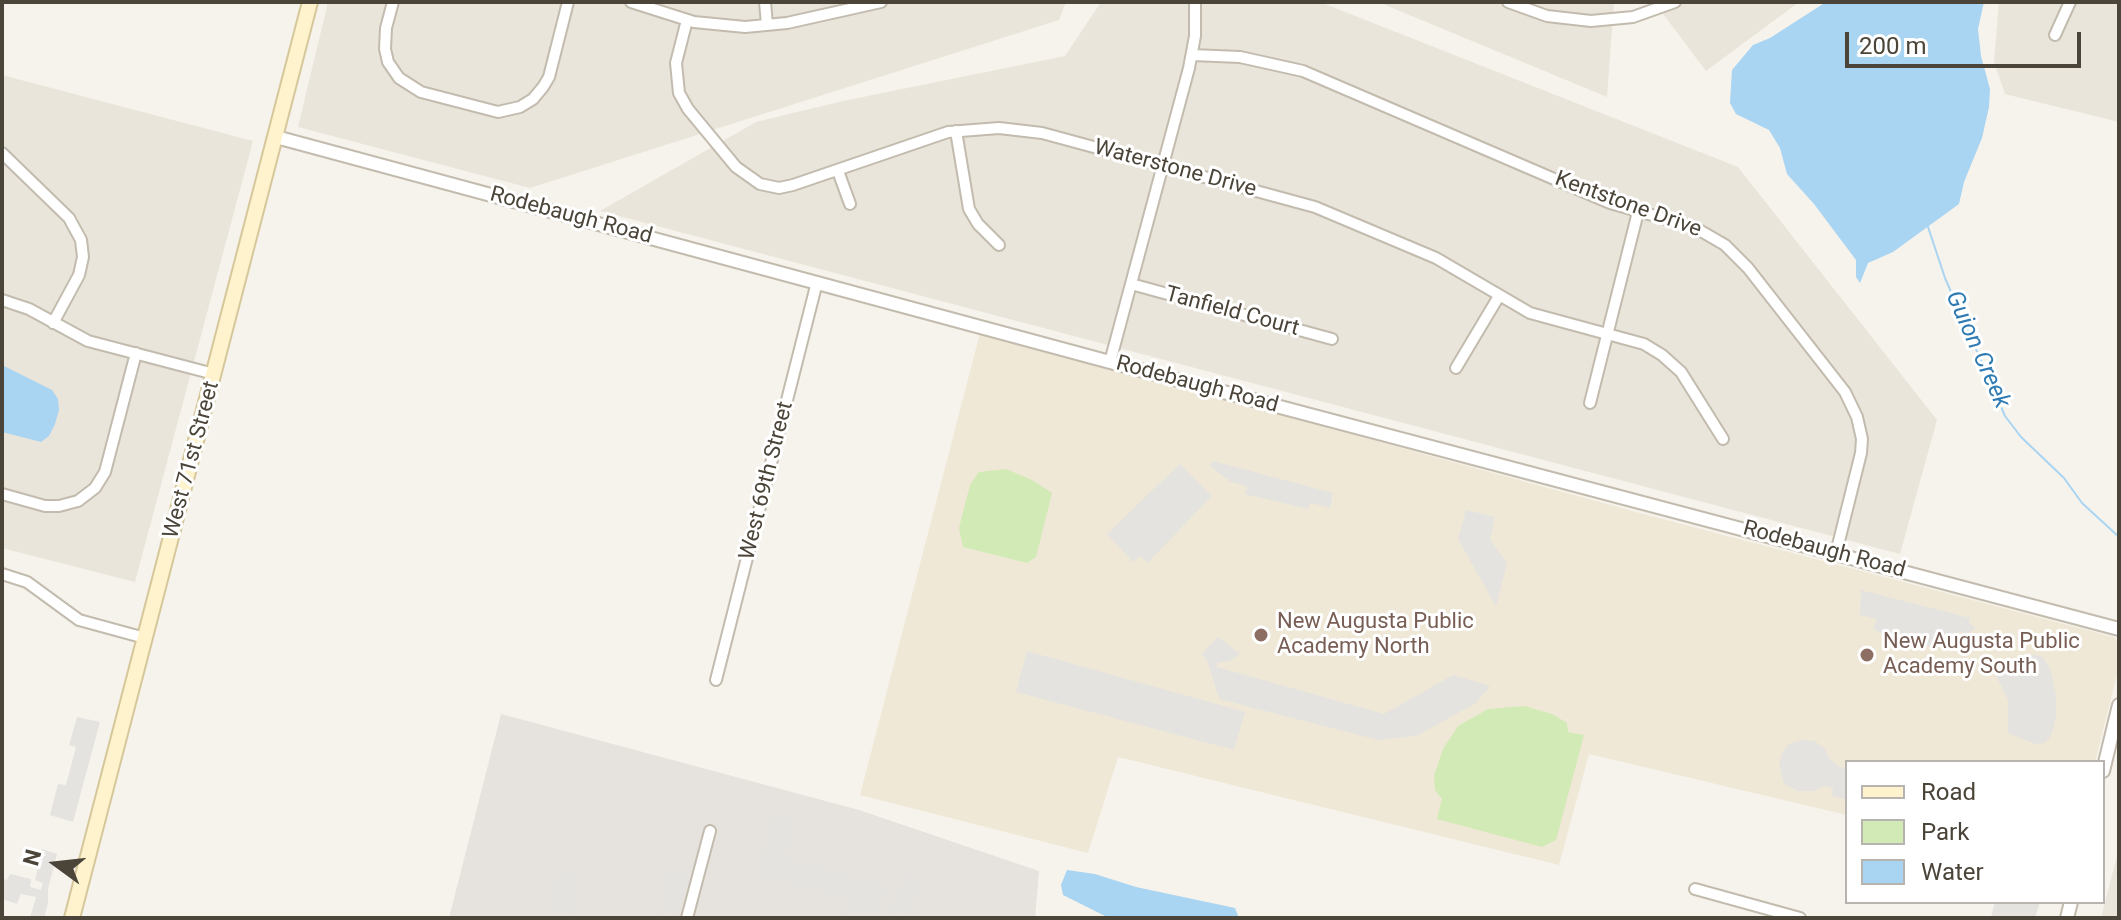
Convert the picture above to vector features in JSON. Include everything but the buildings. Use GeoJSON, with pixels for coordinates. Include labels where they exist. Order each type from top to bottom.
{"type":"FeatureCollection","features":[{"type":"Feature","properties":{"kind":"main road","name":"West 71st Street"},"geometry":{"type":"LineString","coordinates":[[72,918],[310,2]]}},
{"type":"Feature","properties":{"kind":"street"},"geometry":{"type":"LineString","coordinates":[[393,2],[386,28],[385,49],[388,62],[399,78],[421,92],[494,112],[520,107],[533,99],[543,87],[549,77],[568,2]]}},
{"type":"Feature","properties":{"kind":"street"},"geometry":{"type":"LineString","coordinates":[[631,2],[687,20],[731,26],[767,25],[881,2]]}},
{"type":"Feature","properties":{"kind":"street"},"geometry":{"type":"LineString","coordinates":[[765,2],[767,25]]}},
{"type":"Feature","properties":{"kind":"street"},"geometry":{"type":"LineString","coordinates":[[1110,362],[1192,55],[1195,2]]}},
{"type":"Feature","properties":{"kind":"street"},"geometry":{"type":"LineString","coordinates":[[1508,2],[1543,15],[1591,21],[1633,17],[1675,2]]}},
{"type":"Feature","properties":{"kind":"street"},"geometry":{"type":"LineString","coordinates":[[2055,35],[2070,2]]}},
{"type":"Feature","properties":{"kind":"street","name":"Waterstone Drive"},"geometry":{"type":"LineString","coordinates":[[687,20],[676,63],[679,93],[698,122],[741,172],[760,184],[779,188],[838,171],[930,137],[988,128],[1028,131],[1163,166],[1315,207],[1436,258],[1534,314],[1644,344],[1672,363],[1687,380],[1723,439]]}},
{"type":"Feature","properties":{"kind":"street","name":"Kentstone Drive"},"geometry":{"type":"LineString","coordinates":[[1192,55],[1240,57],[1296,69],[1610,203],[1699,229],[1734,252],[1850,400],[1860,426],[1861,453],[1836,553]]}},
{"type":"Feature","properties":{"kind":"street"},"geometry":{"type":"LineString","coordinates":[[956,131],[969,209],[978,224],[999,245]]}},
{"type":"Feature","properties":{"kind":"street","name":"Rodebaugh Road"},"geometry":{"type":"LineString","coordinates":[[276,137],[2119,629]]}},
{"type":"Feature","properties":{"kind":"street"},"geometry":{"type":"LineString","coordinates":[[2,153],[69,218],[81,240],[83,257],[79,275],[53,323]]}},
{"type":"Feature","properties":{"kind":"street"},"geometry":{"type":"LineString","coordinates":[[838,171],[850,204]]}},
{"type":"Feature","properties":{"kind":"street"},"geometry":{"type":"LineString","coordinates":[[1590,403],[1638,212]]}},
{"type":"Feature","properties":{"kind":"street","name":"West 69th Street"},"geometry":{"type":"LineString","coordinates":[[716,680],[817,282]]}},
{"type":"Feature","properties":{"kind":"street","name":"Tanfield Court"},"geometry":{"type":"LineString","coordinates":[[1131,284],[1332,339]]}},
{"type":"Feature","properties":{"kind":"street"},"geometry":{"type":"LineString","coordinates":[[1456,368],[1499,296]]}},
{"type":"Feature","properties":{"kind":"street"},"geometry":{"type":"LineString","coordinates":[[2,300],[29,309],[88,341],[214,374]]}},
{"type":"Feature","properties":{"kind":"street"},"geometry":{"type":"LineString","coordinates":[[2,494],[45,506],[59,506],[78,501],[95,488],[105,472],[136,353]]}},
{"type":"Feature","properties":{"kind":"street"},"geometry":{"type":"LineString","coordinates":[[2,574],[27,582],[79,620],[145,638]]}},
{"type":"Feature","properties":{"kind":"street"},"geometry":{"type":"LineString","coordinates":[[2105,763],[2119,705]]}},
{"type":"Feature","properties":{"kind":"street"},"geometry":{"type":"LineString","coordinates":[[687,918],[710,831]]}},
{"type":"Feature","properties":{"kind":"street"},"geometry":{"type":"LineString","coordinates":[[1695,889],[1800,918]]}},
{"type":"Feature","properties":{"kind":"shaded area"},"geometry":{"type":"Polygon","coordinates":[[[328,2],[1066,2],[1059,20],[530,188],[298,127],[328,2]]]}},
{"type":"Feature","properties":{"kind":"shaded area"},"geometry":{"type":"Polygon","coordinates":[[[1101,2],[1320,2],[1738,167],[1937,420],[1900,554],[600,211],[756,122],[1065,56],[1101,2]]]}},
{"type":"Feature","properties":{"kind":"shaded area"},"geometry":{"type":"Polygon","coordinates":[[[1378,2],[1614,2],[1607,97],[1378,2]]]}},
{"type":"Feature","properties":{"kind":"shaded area"},"geometry":{"type":"Polygon","coordinates":[[[1654,2],[1799,2],[1706,71],[1654,2]]]}},
{"type":"Feature","properties":{"kind":"shaded area"},"geometry":{"type":"Polygon","coordinates":[[[1999,2],[2119,2],[2119,122],[2005,94],[1994,62],[1999,2]]]}},
{"type":"Feature","properties":{"kind":"shaded area"},"geometry":{"type":"Polygon","coordinates":[[[2,75],[253,141],[135,582],[2,548],[2,75]]]}},
{"type":"Feature","properties":{"kind":"shaded area","name":"New Augusta Public Academy North"},"geometry":{"type":"Polygon","coordinates":[[[980,333],[1651,516],[2114,637],[2119,643],[2119,667],[2096,760],[1845,760],[1845,815],[1589,754],[1559,865],[1118,757],[1088,853],[860,795],[980,333]]]}},
{"type":"Feature","properties":{"kind":"shaded area"},"geometry":{"type":"Polygon","coordinates":[[[1213,461],[1333,493],[1330,508],[1310,503],[1308,509],[1245,494],[1247,486],[1231,482],[1210,466],[1213,461]]]}},
{"type":"Feature","properties":{"kind":"shaded area"},"geometry":{"type":"Polygon","coordinates":[[[1180,464],[1212,496],[1147,563],[1141,556],[1133,562],[1107,534],[1180,464]]]}},
{"type":"Feature","properties":{"kind":"shaded area"},"geometry":{"type":"Polygon","coordinates":[[[1466,510],[1495,517],[1490,539],[1507,564],[1496,606],[1458,539],[1466,510]]]}},
{"type":"Feature","properties":{"kind":"shaded area"},"geometry":{"type":"Polygon","coordinates":[[[1861,590],[1970,618],[1969,623],[1976,628],[1967,634],[1958,632],[1956,640],[1938,635],[1935,647],[1903,643],[1873,629],[1877,619],[1860,615],[1861,590]]]}},
{"type":"Feature","properties":{"kind":"shaded area"},"geometry":{"type":"Polygon","coordinates":[[[1218,637],[1240,654],[1230,661],[1217,663],[1217,667],[1384,714],[1453,675],[1490,686],[1476,703],[1416,736],[1378,740],[1219,699],[1207,660],[1201,654],[1218,637]]]}},
{"type":"Feature","properties":{"kind":"shaded area"},"geometry":{"type":"Polygon","coordinates":[[[1027,651],[1245,712],[1234,750],[1016,692],[1027,651]]]}},
{"type":"Feature","properties":{"kind":"shaded area"},"geometry":{"type":"Polygon","coordinates":[[[2035,655],[2043,657],[2050,669],[2056,695],[2056,716],[2052,734],[2045,743],[2035,744],[2008,733],[2008,700],[1994,672],[2000,663],[2035,655]]]}},
{"type":"Feature","properties":{"kind":"shaded area"},"geometry":{"type":"Polygon","coordinates":[[[501,714],[859,810],[1039,871],[1035,918],[449,918],[501,714]]]}},
{"type":"Feature","properties":{"kind":"shaded area"},"geometry":{"type":"Polygon","coordinates":[[[77,717],[100,722],[73,822],[50,815],[58,784],[66,785],[76,747],[69,745],[77,717]]]}},
{"type":"Feature","properties":{"kind":"shaded area"},"geometry":{"type":"Polygon","coordinates":[[[1815,741],[1825,749],[1830,759],[1845,768],[1845,799],[1832,796],[1833,788],[1825,786],[1815,791],[1798,791],[1784,784],[1779,764],[1783,751],[1790,743],[1815,741]]]}},
{"type":"Feature","properties":{"kind":"shaded area"},"geometry":{"type":"Polygon","coordinates":[[[774,811],[794,817],[786,859],[887,885],[880,918],[845,918],[849,899],[758,875],[774,811]]]}},
{"type":"Feature","properties":{"kind":"shaded area"},"geometry":{"type":"Polygon","coordinates":[[[2119,848],[2119,918],[2101,918],[2119,848]]]}},
{"type":"Feature","properties":{"kind":"shaded area"},"geometry":{"type":"Polygon","coordinates":[[[42,849],[57,854],[44,918],[30,918],[36,897],[21,894],[17,904],[2,899],[2,879],[7,880],[10,874],[31,879],[30,887],[41,890],[43,883],[35,880],[42,849]]]}},
{"type":"Feature","properties":{"kind":"shaded area"},"geometry":{"type":"Polygon","coordinates":[[[668,868],[688,877],[677,918],[663,918],[666,908],[659,906],[668,868]]]}},
{"type":"Feature","properties":{"kind":"shaded area"},"geometry":{"type":"Polygon","coordinates":[[[558,869],[581,875],[570,918],[546,918],[558,869]]]}},
{"type":"Feature","properties":{"kind":"shaded area"},"geometry":{"type":"Polygon","coordinates":[[[906,874],[925,886],[908,912],[916,918],[894,918],[890,908],[906,874]]]}},
{"type":"Feature","properties":{"kind":"shaded area"},"geometry":{"type":"Polygon","coordinates":[[[1994,904],[2039,904],[2035,918],[1991,917],[1994,904]]]}},
{"type":"Feature","properties":{"kind":"green space"},"geometry":{"type":"Polygon","coordinates":[[[1006,469],[1052,493],[1036,557],[1027,563],[963,547],[959,528],[970,485],[979,472],[1006,469]]]}},
{"type":"Feature","properties":{"kind":"green space"},"geometry":{"type":"Polygon","coordinates":[[[1524,706],[1552,714],[1567,723],[1568,732],[1584,735],[1556,840],[1542,847],[1437,819],[1442,799],[1435,790],[1434,776],[1443,749],[1458,726],[1488,709],[1524,706]]]}},
{"type":"Feature","properties":{"kind":"water"},"geometry":{"type":"Polygon","coordinates":[[[1826,2],[1984,2],[1978,29],[1990,89],[1989,107],[1982,138],[1964,182],[1959,204],[1893,252],[1868,263],[1860,283],[1856,277],[1856,260],[1787,174],[1780,148],[1769,130],[1736,114],[1730,103],[1732,70],[1753,45],[1770,38],[1826,2]]]}},
{"type":"Feature","properties":{"kind":"water"},"geometry":{"type":"Polygon","coordinates":[[[2,365],[52,390],[58,399],[55,424],[49,436],[41,442],[2,432],[2,365]]]}},
{"type":"Feature","properties":{"kind":"water"},"geometry":{"type":"Polygon","coordinates":[[[1067,870],[1235,908],[1239,918],[1109,918],[1063,895],[1061,885],[1067,870]]]}},
{"type":"Feature","properties":{"kind":"waterway","name":"Guion Creek"},"geometry":{"type":"LineString","coordinates":[[1927,224],[1945,278],[2005,416],[2021,437],[2064,478],[2082,503],[2119,537]]}},
{"type":"Feature","properties":{"kind":"place","name":"New Augusta Public Academy North"},"geometry":{"type":"Point","coordinates":[1261,635]}},
{"type":"Feature","properties":{"kind":"place","name":"New Augusta Public Academy South"},"geometry":{"type":"Point","coordinates":[1867,655]}}]}
